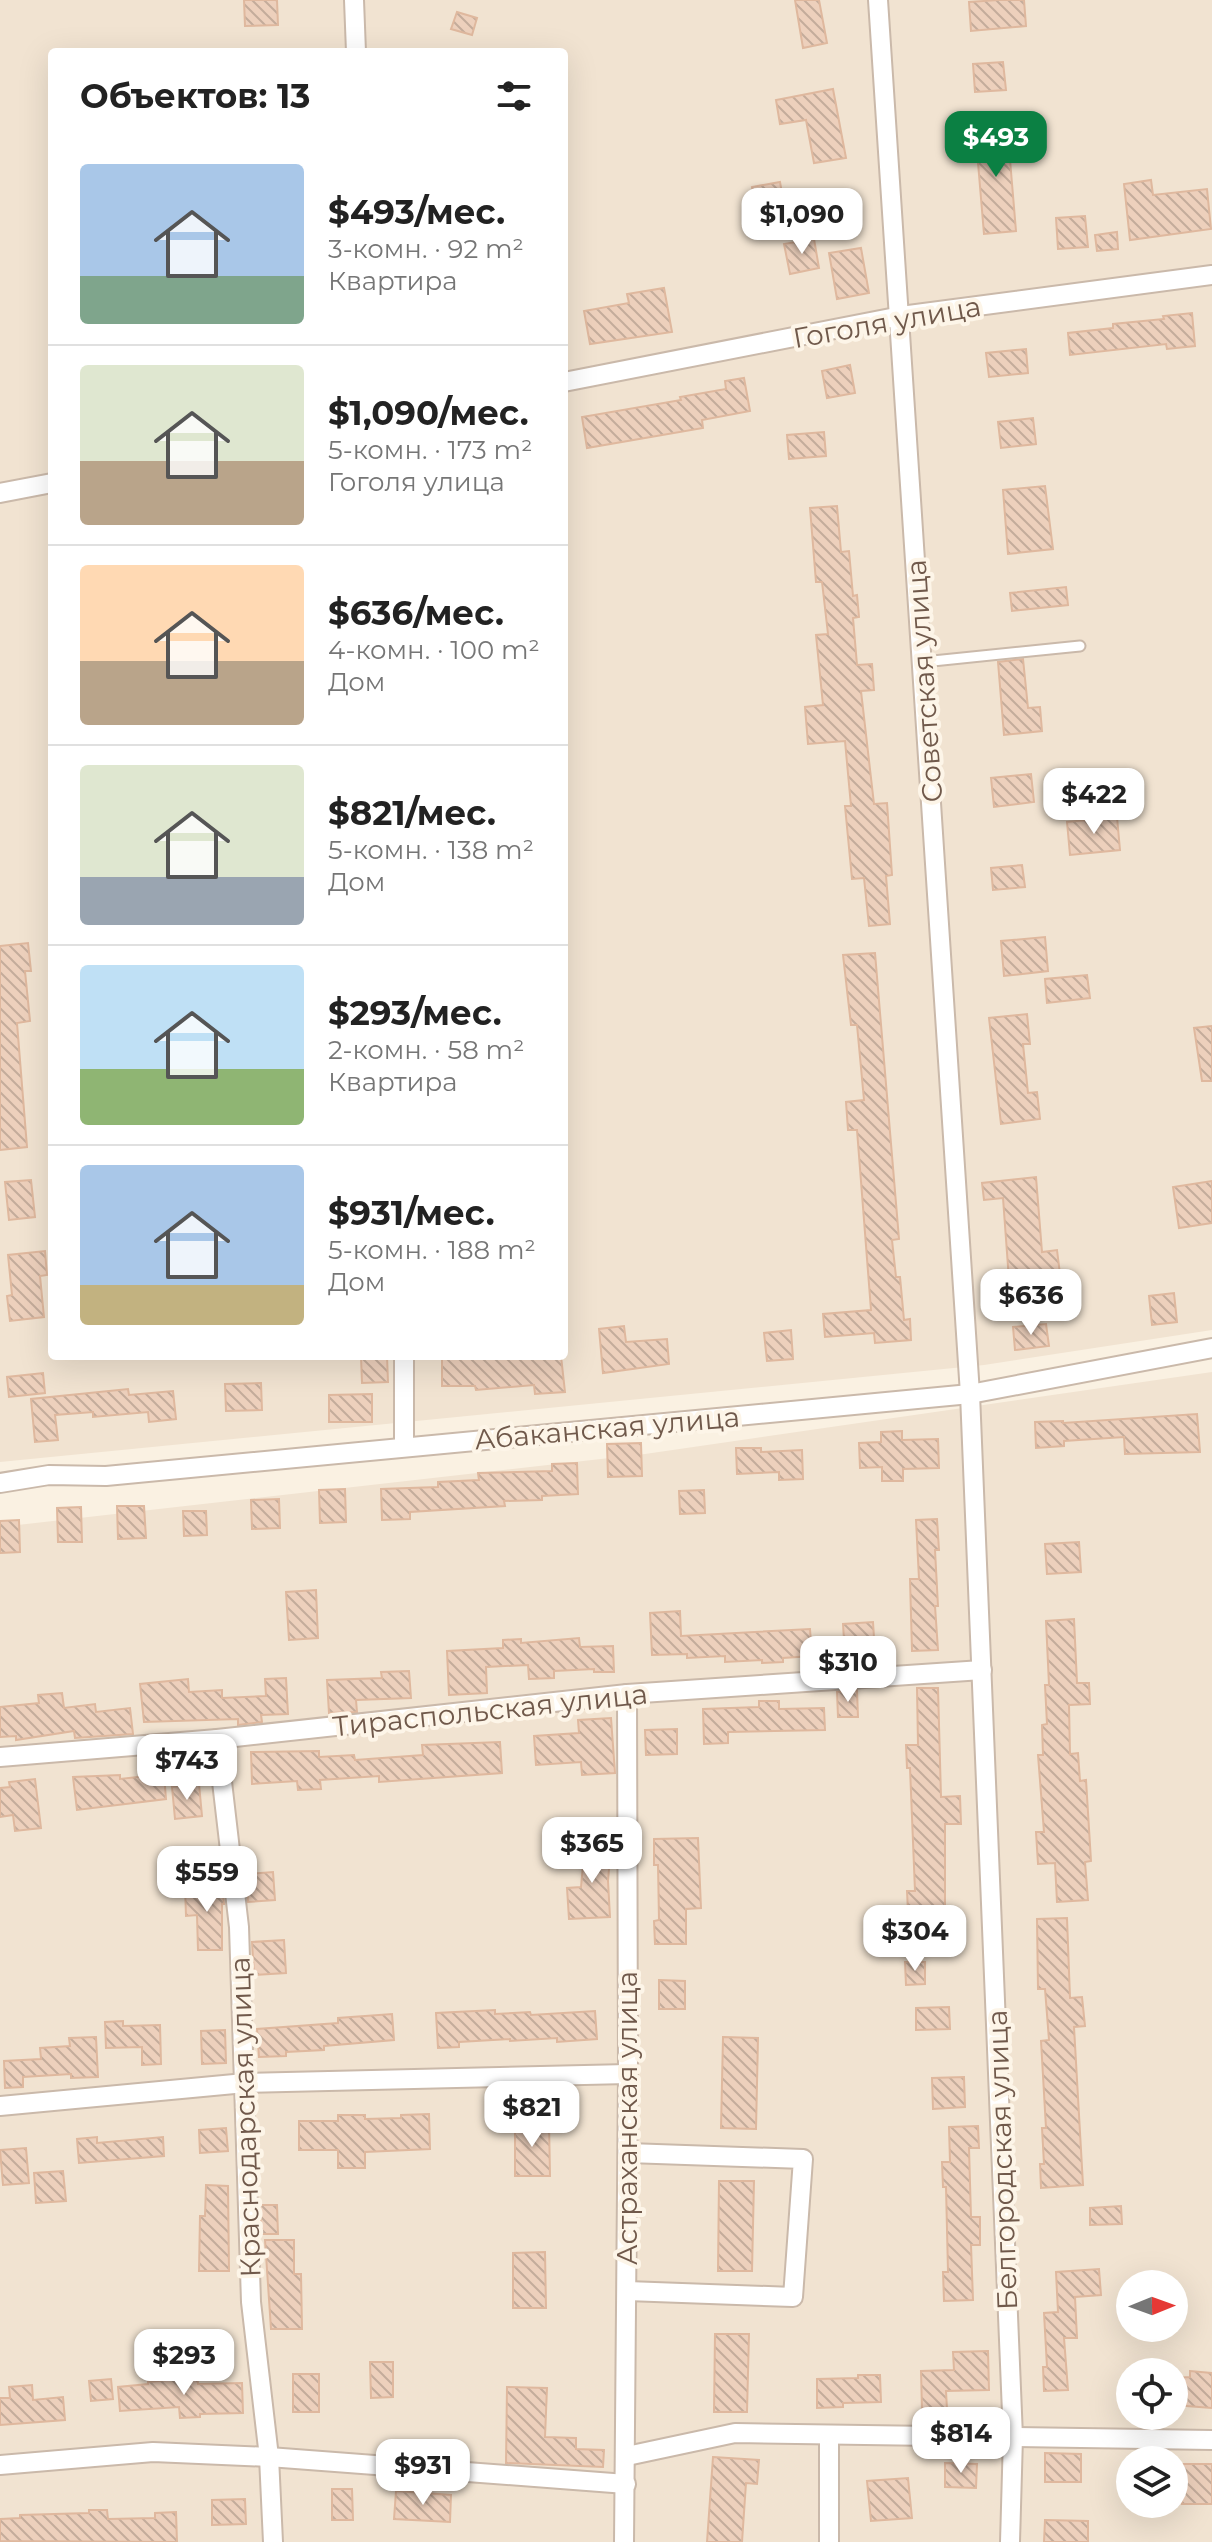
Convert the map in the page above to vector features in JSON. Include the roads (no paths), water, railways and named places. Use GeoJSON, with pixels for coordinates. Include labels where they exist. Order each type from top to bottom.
{"type":"FeatureCollection","features":[{"type":"Feature","properties":{"kind":"street"},"geometry":{"type":"LineString","coordinates":[[354,0],[356,48]]}},
{"type":"Feature","properties":{"kind":"street","name":"Советская улица"},"geometry":{"type":"LineString","coordinates":[[878,0],[970,1394]]}},
{"type":"Feature","properties":{"kind":"street","name":"Гоголя улица"},"geometry":{"type":"LineString","coordinates":[[568,381],[901,316],[1212,275]]}},
{"type":"Feature","properties":{"kind":"street"},"geometry":{"type":"LineString","coordinates":[[0,493],[48,484]]}},
{"type":"Feature","properties":{"kind":"street","name":"Абаканская улица"},"geometry":{"type":"LineString","coordinates":[[0,1483],[49,1475],[106,1476],[970,1394],[1212,1348]]}},
{"type":"Feature","properties":{"kind":"street"},"geometry":{"type":"LineString","coordinates":[[404,1360],[404,1447]]}},
{"type":"Feature","properties":{"kind":"street","name":"Белгородская улица"},"geometry":{"type":"LineString","coordinates":[[970,1394],[1013,2437],[1010,2542]]}},
{"type":"Feature","properties":{"kind":"street","name":"Тираспольская улица"},"geometry":{"type":"LineString","coordinates":[[0,1757],[217,1739],[627,1694],[982,1670]]}},
{"type":"Feature","properties":{"kind":"street","name":"Астраханская улица"},"geometry":{"type":"LineString","coordinates":[[624,2542],[627,2456],[627,1694]]}},
{"type":"Feature","properties":{"kind":"street","name":"Краснодарская улица"},"geometry":{"type":"LineString","coordinates":[[217,1739],[239,1927],[251,2302],[269,2457],[273,2542]]}},
{"type":"Feature","properties":{"kind":"street"},"geometry":{"type":"LineString","coordinates":[[0,2106],[245,2083],[628,2074]]}},
{"type":"Feature","properties":{"kind":"street"},"geometry":{"type":"LineString","coordinates":[[627,2291],[793,2297],[803,2159],[628,2153]]}},
{"type":"Feature","properties":{"kind":"street"},"geometry":{"type":"LineString","coordinates":[[627,2456],[735,2433],[1212,2440]]}},
{"type":"Feature","properties":{"kind":"street"},"geometry":{"type":"LineString","coordinates":[[829,2435],[829,2542]]}},
{"type":"Feature","properties":{"kind":"street"},"geometry":{"type":"LineString","coordinates":[[0,2465],[153,2452],[269,2457],[626,2484]]}},
{"type":"Feature","properties":{"kind":"lane"},"geometry":{"type":"LineString","coordinates":[[923,662],[1080,646]]}}]}
